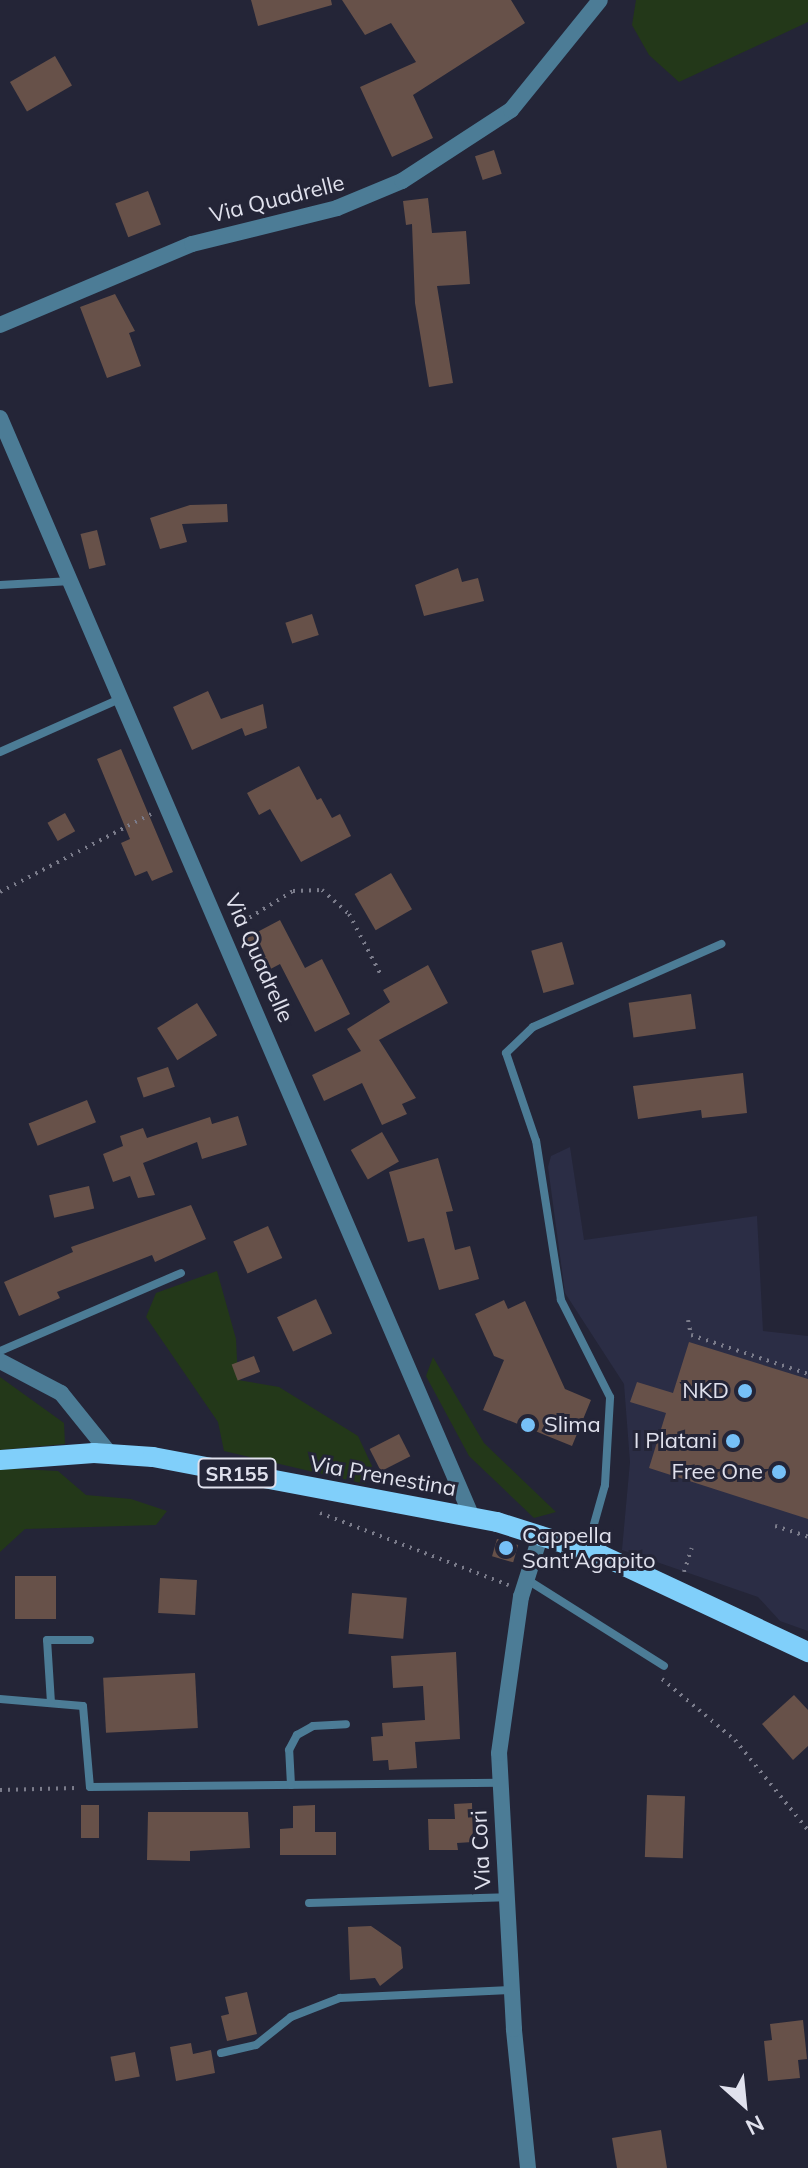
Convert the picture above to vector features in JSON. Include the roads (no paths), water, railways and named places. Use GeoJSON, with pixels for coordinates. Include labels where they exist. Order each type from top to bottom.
{"type":"FeatureCollection","features":[{"type":"Feature","properties":{"kind":"main road","name":"Via Prenestina"},"geometry":{"type":"LineString","coordinates":[[0,1460],[110,1454],[161,1458],[472,1517]]}},
{"type":"Feature","properties":{"kind":"main road","name":"SR155"},"geometry":{"type":"LineString","coordinates":[[472,1517],[587,1549],[808,1652]]}},
{"type":"Feature","properties":{"kind":"street","name":"Via Quadrelle"},"geometry":{"type":"LineString","coordinates":[[0,325],[192,244],[337,208],[402,181],[511,110],[600,0]]}},
{"type":"Feature","properties":{"kind":"street","name":"Via Quadrelle"},"geometry":{"type":"LineString","coordinates":[[0,418],[224,933],[472,1517]]}},
{"type":"Feature","properties":{"kind":"street"},"geometry":{"type":"LineString","coordinates":[[0,1361],[61,1393],[110,1454]]}},
{"type":"Feature","properties":{"kind":"street","name":"Via Cori"},"geometry":{"type":"LineString","coordinates":[[528,2168],[512,1990],[499,1783],[502,1705],[524,1585],[541,1534]]}},
{"type":"Feature","properties":{"kind":"lane"},"geometry":{"type":"LineString","coordinates":[[0,585],[72,581]]}},
{"type":"Feature","properties":{"kind":"lane"},"geometry":{"type":"LineString","coordinates":[[0,752],[123,698]]}},
{"type":"Feature","properties":{"kind":"lane"},"geometry":{"type":"LineString","coordinates":[[587,1549],[605,1485],[610,1397],[570,1322],[551,1258],[538,1153],[507,1060],[509,1047],[543,1022],[721,944]]}},
{"type":"Feature","properties":{"kind":"lane"},"geometry":{"type":"LineString","coordinates":[[0,1351],[181,1273]]}},
{"type":"Feature","properties":{"kind":"lane"},"geometry":{"type":"LineString","coordinates":[[524,1585],[664,1666]]}},
{"type":"Feature","properties":{"kind":"lane"},"geometry":{"type":"LineString","coordinates":[[51,1703],[47,1640],[90,1640]]}},
{"type":"Feature","properties":{"kind":"lane"},"geometry":{"type":"LineString","coordinates":[[0,1699],[83,1706],[90,1787],[499,1783]]}},
{"type":"Feature","properties":{"kind":"lane"},"geometry":{"type":"LineString","coordinates":[[291,1785],[289,1750],[297,1735],[313,1726],[346,1724]]}},
{"type":"Feature","properties":{"kind":"lane"},"geometry":{"type":"LineString","coordinates":[[309,1903],[506,1897]]}},
{"type":"Feature","properties":{"kind":"lane"},"geometry":{"type":"LineString","coordinates":[[221,2053],[256,2045],[291,2017],[340,1998],[512,1990]]}},
{"type":"Feature","properties":{"kind":"place","name":"NKD"},"geometry":{"type":"Point","coordinates":[745,1391]}},
{"type":"Feature","properties":{"kind":"place","name":"Slima"},"geometry":{"type":"Point","coordinates":[528,1425]}},
{"type":"Feature","properties":{"kind":"place","name":"I Platani"},"geometry":{"type":"Point","coordinates":[733,1441]}},
{"type":"Feature","properties":{"kind":"place","name":"Free One"},"geometry":{"type":"Point","coordinates":[779,1472]}},
{"type":"Feature","properties":{"kind":"place","name":"Cappella Sant'Agapito"},"geometry":{"type":"Point","coordinates":[506,1548]}}]}
